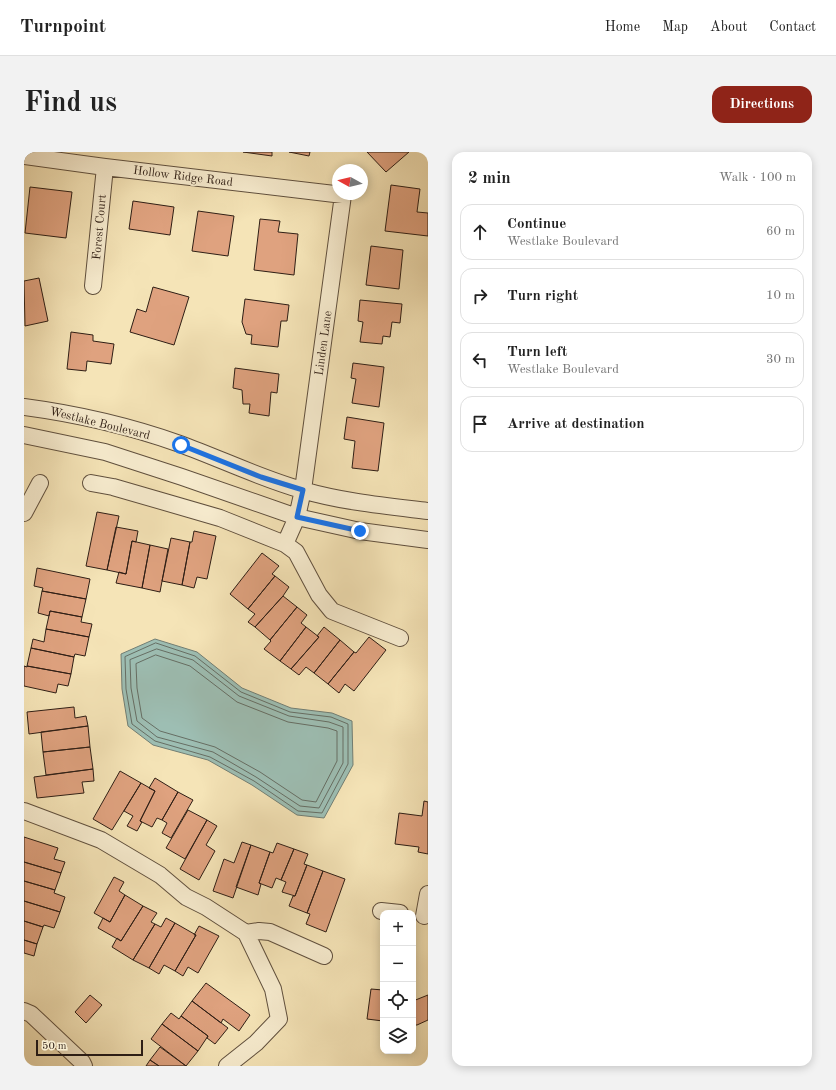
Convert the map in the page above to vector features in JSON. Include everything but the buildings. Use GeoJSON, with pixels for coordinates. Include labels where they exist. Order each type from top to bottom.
{"type":"FeatureCollection","features":[{"type":"Feature","properties":{"kind":"street","name":"Hollow Ridge Road"},"geometry":{"type":"LineString","coordinates":[[24,156],[332,194]]}},
{"type":"Feature","properties":{"kind":"street","name":"Forest Court"},"geometry":{"type":"LineString","coordinates":[[93,286],[105,167]]}},
{"type":"Feature","properties":{"kind":"street","name":"Linden Lane"},"geometry":{"type":"LineString","coordinates":[[285,544],[297,517],[303,490],[342,200]]}},
{"type":"Feature","properties":{"kind":"street","name":"Westlake Boulevard"},"geometry":{"type":"LineString","coordinates":[[24,407],[85,417],[126,427],[181,445],[261,477],[303,490],[355,502],[428,511]]}},
{"type":"Feature","properties":{"kind":"street"},"geometry":{"type":"LineString","coordinates":[[24,435],[105,452],[297,517],[360,531],[428,540]]}},
{"type":"Feature","properties":{"kind":"street"},"geometry":{"type":"LineString","coordinates":[[24,512],[40,483]]}},
{"type":"Feature","properties":{"kind":"street"},"geometry":{"type":"LineString","coordinates":[[91,483],[113,486],[220,518],[285,544],[296,552],[318,595],[332,612],[400,638]]}},
{"type":"Feature","properties":{"kind":"street"},"geometry":{"type":"LineString","coordinates":[[24,811],[101,840],[160,875],[186,897],[206,907],[246,933],[273,989],[279,1019],[256,1043],[227,1066]]}},
{"type":"Feature","properties":{"kind":"street"},"geometry":{"type":"LineString","coordinates":[[422,916],[428,894]]}},
{"type":"Feature","properties":{"kind":"street"},"geometry":{"type":"LineString","coordinates":[[246,933],[259,931],[270,932],[324,956]]}},
{"type":"Feature","properties":{"kind":"street"},"geometry":{"type":"LineString","coordinates":[[24,1011],[31,1014],[81,1065]]}},
{"type":"Feature","properties":{"kind":"water"},"geometry":{"type":"Polygon","coordinates":[[[155,639],[197,652],[242,688],[291,708],[332,713],[352,721],[353,765],[324,818],[297,815],[252,785],[208,760],[153,745],[128,726],[122,689],[121,654],[155,639]]]}},
{"type":"Feature","properties":{"kind":"route"},"geometry":{"type":"LineString","coordinates":[[181,445],[261,477],[303,490],[297,517],[360,531]]}}]}
